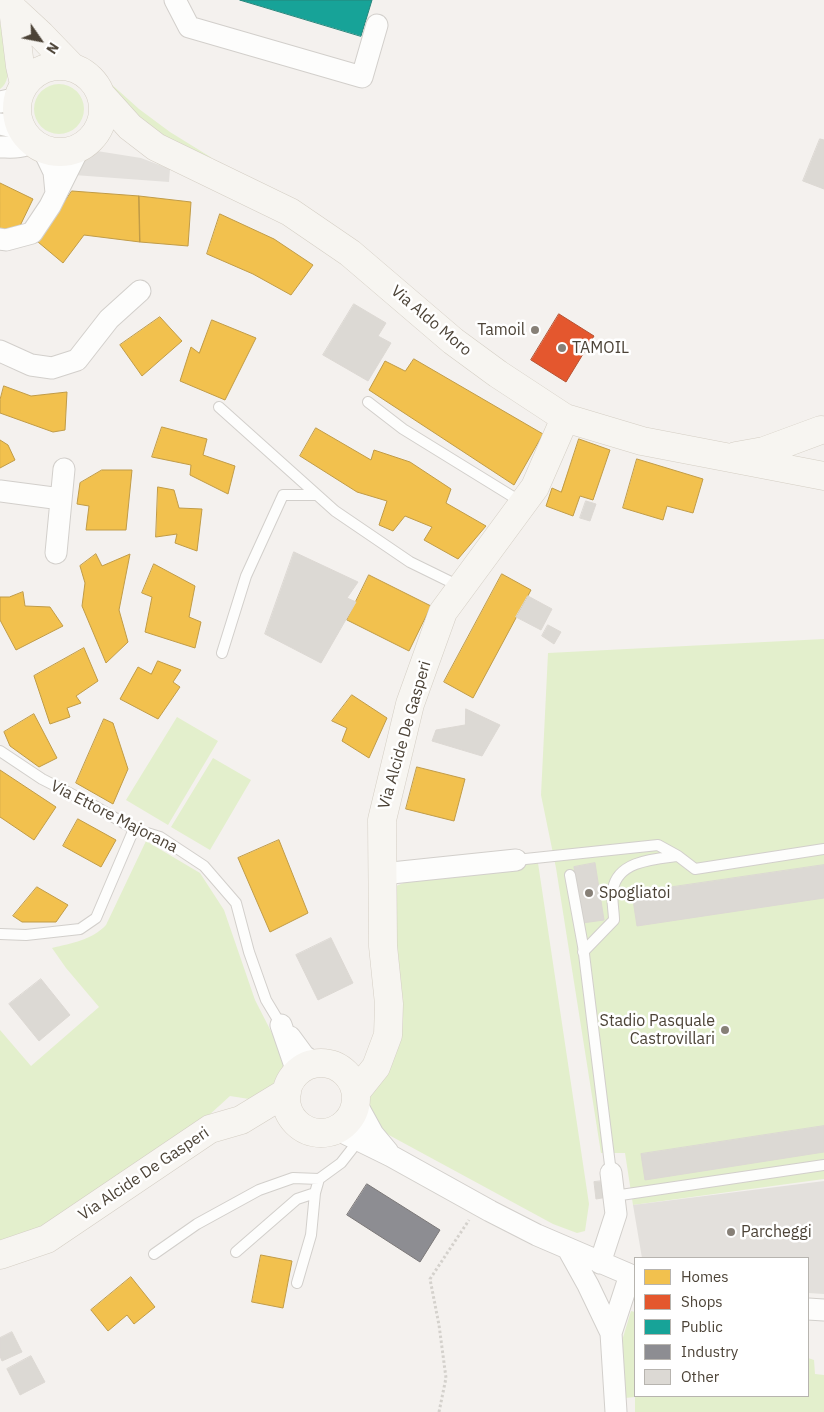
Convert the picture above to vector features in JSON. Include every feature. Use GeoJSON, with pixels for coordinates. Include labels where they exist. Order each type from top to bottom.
{"type":"FeatureCollection","features":[{"type":"Feature","properties":{"kind":"main road"},"geometry":{"type":"LineString","coordinates":[[11,4],[71,66]]}},
{"type":"Feature","properties":{"kind":"main road"},"geometry":{"type":"LineString","coordinates":[[11,4],[20,66],[14,95],[18,119],[24,136],[61,152],[84,145],[97,132],[102,121],[104,109],[98,86],[82,70],[71,66],[58,65],[45,68],[34,74],[14,95]]}},
{"type":"Feature","properties":{"kind":"main road","name":"Via Aldo Moro"},"geometry":{"type":"LineString","coordinates":[[102,97],[130,127],[156,147],[290,212],[350,252],[434,326],[498,374],[565,418],[642,441],[722,458],[824,476]]}},
{"type":"Feature","properties":{"kind":"main road","name":"Via Aldo Moro"},"geometry":{"type":"LineString","coordinates":[[84,145],[114,142],[156,147]]}},
{"type":"Feature","properties":{"kind":"main road","name":"Via Alcide De Gasperi"},"geometry":{"type":"LineString","coordinates":[[353,1090],[367,1058],[388,1035],[389,1004],[383,946],[382,820],[410,704],[443,612],[535,487],[565,418]]}},
{"type":"Feature","properties":{"kind":"main road"},"geometry":{"type":"LineString","coordinates":[[822,427],[817,442],[817,454],[820,466],[824,472]]}},
{"type":"Feature","properties":{"kind":"main road","name":"Via Aldo Moro"},"geometry":{"type":"LineString","coordinates":[[722,458],[764,451],[822,427]]}},
{"type":"Feature","properties":{"kind":"main road"},"geometry":{"type":"LineString","coordinates":[[241,1120],[277,1122],[302,1127],[313,1132],[347,1135],[346,1123],[352,1114],[353,1090],[337,1066],[327,1063],[299,1077],[289,1111],[294,1120],[302,1127]]}},
{"type":"Feature","properties":{"kind":"main road","name":"Via Alcide De Gasperi"},"geometry":{"type":"LineString","coordinates":[[0,1255],[46,1240],[210,1129],[241,1120],[299,1077]]}},
{"type":"Feature","properties":{"kind":"street"},"geometry":{"type":"LineString","coordinates":[[175,0],[189,27],[362,77],[377,25]]}},
{"type":"Feature","properties":{"kind":"street"},"geometry":{"type":"LineString","coordinates":[[0,146],[16,147],[28,144],[24,136]]}},
{"type":"Feature","properties":{"kind":"street"},"geometry":{"type":"LineString","coordinates":[[24,136],[54,172],[56,193]]}},
{"type":"Feature","properties":{"kind":"street"},"geometry":{"type":"LineString","coordinates":[[0,239],[6,240],[32,233],[50,206],[84,145]]}},
{"type":"Feature","properties":{"kind":"street"},"geometry":{"type":"LineString","coordinates":[[0,351],[32,365],[52,368],[77,360],[109,319],[140,292]]}},
{"type":"Feature","properties":{"kind":"street"},"geometry":{"type":"LineString","coordinates":[[56,553],[64,469]]}},
{"type":"Feature","properties":{"kind":"street"},"geometry":{"type":"LineString","coordinates":[[0,491],[61,499]]}},
{"type":"Feature","properties":{"kind":"street"},"geometry":{"type":"LineString","coordinates":[[382,874],[516,860]]}},
{"type":"Feature","properties":{"kind":"street"},"geometry":{"type":"LineString","coordinates":[[280,1025],[304,1056],[299,1077]]}},
{"type":"Feature","properties":{"kind":"street"},"geometry":{"type":"LineString","coordinates":[[353,1090],[373,1134],[391,1156]]}},
{"type":"Feature","properties":{"kind":"street"},"geometry":{"type":"LineString","coordinates":[[347,1135],[391,1156],[479,1205],[568,1249],[633,1276],[611,1333]]}},
{"type":"Feature","properties":{"kind":"street"},"geometry":{"type":"LineString","coordinates":[[600,1263],[616,1214],[611,1172]]}},
{"type":"Feature","properties":{"kind":"street"},"geometry":{"type":"LineString","coordinates":[[568,1249],[611,1333],[616,1412]]}},
{"type":"Feature","properties":{"kind":"street"},"geometry":{"type":"LineString","coordinates":[[809,1309],[824,1310]]}},
{"type":"Feature","properties":{"kind":"lane"},"geometry":{"type":"LineString","coordinates":[[368,402],[403,429],[524,503]]}},
{"type":"Feature","properties":{"kind":"lane"},"geometry":{"type":"LineString","coordinates":[[219,407],[335,511],[410,562],[462,587]]}},
{"type":"Feature","properties":{"kind":"lane"},"geometry":{"type":"LineString","coordinates":[[222,652],[246,576],[283,495],[317,495]]}},
{"type":"Feature","properties":{"kind":"lane","name":"Via Ettore Majorana"},"geometry":{"type":"LineString","coordinates":[[0,752],[42,780],[91,804],[134,830],[160,837],[204,866],[236,903],[249,952],[266,1000],[280,1025]]}},
{"type":"Feature","properties":{"kind":"lane"},"geometry":{"type":"LineString","coordinates":[[0,934],[26,935],[80,929],[96,918],[134,830]]}},
{"type":"Feature","properties":{"kind":"lane"},"geometry":{"type":"LineString","coordinates":[[516,860],[658,845],[678,856],[695,869],[824,850]]}},
{"type":"Feature","properties":{"kind":"lane"},"geometry":{"type":"LineString","coordinates":[[583,952],[614,920],[613,890],[617,876],[640,861],[678,856]]}},
{"type":"Feature","properties":{"kind":"lane"},"geometry":{"type":"LineString","coordinates":[[570,874],[583,952],[611,1172]]}},
{"type":"Feature","properties":{"kind":"lane"},"geometry":{"type":"LineString","coordinates":[[297,1283],[311,1234],[315,1193],[319,1179],[341,1163],[347,1135]]}},
{"type":"Feature","properties":{"kind":"lane"},"geometry":{"type":"LineString","coordinates":[[614,1196],[824,1165]]}},
{"type":"Feature","properties":{"kind":"lane"},"geometry":{"type":"LineString","coordinates":[[154,1254],[197,1224],[259,1190],[293,1178],[319,1179]]}},
{"type":"Feature","properties":{"kind":"lane"},"geometry":{"type":"LineString","coordinates":[[236,1252],[297,1199],[315,1193]]}},
{"type":"Feature","properties":{"kind":"path"},"geometry":{"type":"LineString","coordinates":[[439,1412],[446,1378],[439,1325],[430,1279],[479,1205]]}},
{"type":"Feature","properties":{"kind":"green space"},"geometry":{"type":"Polygon","coordinates":[[[0,23],[7,48],[9,68],[5,84],[0,89],[0,23]]]}},
{"type":"Feature","properties":{"kind":"green space"},"geometry":{"type":"Polygon","coordinates":[[[100,74],[139,109],[170,132],[212,158],[174,144],[154,132],[110,96],[100,74]]]}},
{"type":"Feature","properties":{"kind":"green space"},"geometry":{"type":"Polygon","coordinates":[[[59,84],[73,88],[80,95],[84,109],[80,123],[73,130],[59,134],[45,130],[38,123],[34,109],[38,95],[45,88],[59,84]]]}},
{"type":"Feature","properties":{"kind":"green space"},"geometry":{"type":"Polygon","coordinates":[[[824,639],[824,1179],[633,1205],[625,1153],[601,1153],[556,868],[541,795],[548,653],[824,639]]]}},
{"type":"Feature","properties":{"kind":"green space"},"geometry":{"type":"Polygon","coordinates":[[[177,717],[218,741],[168,825],[126,800],[177,717]]]}},
{"type":"Feature","properties":{"kind":"green space"},"geometry":{"type":"Polygon","coordinates":[[[213,758],[251,780],[210,850],[171,827],[213,758]]]}},
{"type":"Feature","properties":{"kind":"green space"},"geometry":{"type":"Polygon","coordinates":[[[146,841],[200,873],[224,910],[255,1000],[277,1043],[287,1070],[285,1083],[276,1094],[249,1099],[230,1096],[197,1126],[52,1222],[0,1244],[0,1030],[31,1066],[99,1007],[66,968],[52,948],[88,938],[106,925],[146,841]]]}},
{"type":"Feature","properties":{"kind":"green space"},"geometry":{"type":"Polygon","coordinates":[[[525,862],[538,863],[589,1204],[585,1231],[577,1233],[553,1224],[387,1134],[377,1123],[370,1106],[391,888],[416,878],[525,862]]]}},
{"type":"Feature","properties":{"kind":"green space"},"geometry":{"type":"Polygon","coordinates":[[[631,1311],[634,1312],[635,1397],[625,1398],[621,1344],[631,1311]]]}},
{"type":"Feature","properties":{"kind":"green space"},"geometry":{"type":"Polygon","coordinates":[[[809,1358],[814,1360],[815,1374],[824,1375],[824,1412],[635,1412],[635,1397],[809,1397],[809,1358]]]}},
{"type":"Feature","properties":{"kind":"shaded area"},"geometry":{"type":"Polygon","coordinates":[[[97,151],[141,158],[170,169],[169,182],[74,175],[86,157],[97,151]]]}},
{"type":"Feature","properties":{"kind":"shaded area","name":"Parcheggi"},"geometry":{"type":"Polygon","coordinates":[[[824,1181],[824,1294],[809,1293],[809,1257],[642,1257],[633,1205],[824,1181]]]}},
{"type":"Feature","properties":{"kind":"building: Homes"},"geometry":{"type":"Polygon","coordinates":[[[0,183],[33,199],[18,230],[0,232],[0,183]]]}},
{"type":"Feature","properties":{"kind":"building: Homes"},"geometry":{"type":"Polygon","coordinates":[[[72,191],[139,196],[140,242],[84,235],[63,263],[38,242],[72,191]]]}},
{"type":"Feature","properties":{"kind":"building: Homes"},"geometry":{"type":"Polygon","coordinates":[[[139,196],[191,202],[188,246],[140,242],[139,196]]]}},
{"type":"Feature","properties":{"kind":"building: Homes"},"geometry":{"type":"Polygon","coordinates":[[[220,214],[274,239],[313,265],[291,295],[253,274],[207,254],[220,214]]]}},
{"type":"Feature","properties":{"kind":"building: Homes"},"geometry":{"type":"Polygon","coordinates":[[[160,317],[182,341],[142,376],[120,345],[160,317]]]}},
{"type":"Feature","properties":{"kind":"building: Homes"},"geometry":{"type":"Polygon","coordinates":[[[212,320],[256,338],[225,400],[180,381],[191,347],[199,353],[212,320]]]}},
{"type":"Feature","properties":{"kind":"building: Homes"},"geometry":{"type":"Polygon","coordinates":[[[414,359],[543,434],[514,485],[369,390],[385,361],[405,371],[414,359]]]}},
{"type":"Feature","properties":{"kind":"building: Homes"},"geometry":{"type":"Polygon","coordinates":[[[4,386],[31,396],[67,392],[65,430],[53,432],[0,413],[0,400],[4,386]]]}},
{"type":"Feature","properties":{"kind":"building: Homes"},"geometry":{"type":"Polygon","coordinates":[[[162,427],[207,439],[203,455],[235,466],[228,494],[190,475],[191,465],[152,457],[162,427]]]}},
{"type":"Feature","properties":{"kind":"building: Homes"},"geometry":{"type":"Polygon","coordinates":[[[316,428],[371,460],[374,450],[410,462],[451,489],[446,503],[486,526],[458,559],[424,540],[432,527],[405,516],[393,531],[379,525],[387,501],[357,492],[300,456],[316,428]]]}},
{"type":"Feature","properties":{"kind":"building: Homes"},"geometry":{"type":"Polygon","coordinates":[[[579,439],[610,450],[593,500],[580,496],[573,516],[546,506],[552,488],[561,492],[579,439]]]}},
{"type":"Feature","properties":{"kind":"building: Homes"},"geometry":{"type":"Polygon","coordinates":[[[0,440],[8,445],[15,460],[0,468],[0,440]]]}},
{"type":"Feature","properties":{"kind":"building: Homes"},"geometry":{"type":"Polygon","coordinates":[[[637,459],[703,479],[693,513],[667,506],[663,520],[623,508],[637,459]]]}},
{"type":"Feature","properties":{"kind":"building: Homes"},"geometry":{"type":"Polygon","coordinates":[[[102,470],[132,470],[126,530],[86,530],[89,506],[77,504],[80,483],[102,470]]]}},
{"type":"Feature","properties":{"kind":"building: Homes"},"geometry":{"type":"Polygon","coordinates":[[[158,487],[174,490],[179,508],[202,509],[197,551],[175,543],[177,534],[156,537],[158,487]]]}},
{"type":"Feature","properties":{"kind":"building: Homes"},"geometry":{"type":"Polygon","coordinates":[[[96,554],[102,566],[130,554],[119,610],[128,642],[106,663],[82,606],[85,583],[80,566],[96,554]]]}},
{"type":"Feature","properties":{"kind":"building: Homes"},"geometry":{"type":"Polygon","coordinates":[[[154,564],[195,586],[189,617],[201,622],[195,648],[145,632],[152,597],[142,593],[154,564]]]}},
{"type":"Feature","properties":{"kind":"building: Homes"},"geometry":{"type":"Polygon","coordinates":[[[502,574],[531,590],[473,698],[444,682],[502,574]]]}},
{"type":"Feature","properties":{"kind":"building: Homes"},"geometry":{"type":"Polygon","coordinates":[[[369,575],[431,606],[409,651],[347,620],[369,575]]]}},
{"type":"Feature","properties":{"kind":"building: Homes"},"geometry":{"type":"Polygon","coordinates":[[[23,592],[25,606],[50,607],[63,626],[16,650],[0,620],[0,597],[9,597],[23,592]]]}},
{"type":"Feature","properties":{"kind":"building: Homes"},"geometry":{"type":"Polygon","coordinates":[[[84,648],[98,681],[76,696],[81,703],[67,708],[70,717],[50,724],[34,676],[84,648]]]}},
{"type":"Feature","properties":{"kind":"building: Homes"},"geometry":{"type":"Polygon","coordinates":[[[158,661],[181,670],[173,682],[180,687],[158,719],[120,699],[138,667],[151,674],[158,661]]]}},
{"type":"Feature","properties":{"kind":"building: Homes"},"geometry":{"type":"Polygon","coordinates":[[[352,695],[387,718],[369,758],[342,741],[347,728],[332,721],[352,695]]]}},
{"type":"Feature","properties":{"kind":"building: Homes"},"geometry":{"type":"Polygon","coordinates":[[[34,714],[57,758],[39,767],[10,746],[4,732],[34,714]]]}},
{"type":"Feature","properties":{"kind":"building: Homes"},"geometry":{"type":"Polygon","coordinates":[[[104,719],[113,723],[128,769],[113,804],[76,783],[104,719]]]}},
{"type":"Feature","properties":{"kind":"building: Homes"},"geometry":{"type":"Polygon","coordinates":[[[417,767],[465,779],[454,821],[406,809],[417,767]]]}},
{"type":"Feature","properties":{"kind":"building: Homes"},"geometry":{"type":"Polygon","coordinates":[[[0,770],[56,807],[34,840],[0,817],[0,770]]]}},
{"type":"Feature","properties":{"kind":"building: Homes"},"geometry":{"type":"Polygon","coordinates":[[[78,819],[116,840],[101,867],[63,846],[78,819]]]}},
{"type":"Feature","properties":{"kind":"building: Homes"},"geometry":{"type":"Polygon","coordinates":[[[279,840],[308,913],[270,932],[238,858],[279,840]]]}},
{"type":"Feature","properties":{"kind":"building: Homes"},"geometry":{"type":"Polygon","coordinates":[[[37,887],[68,905],[56,922],[22,922],[13,916],[37,887]]]}},
{"type":"Feature","properties":{"kind":"building: Homes"},"geometry":{"type":"Polygon","coordinates":[[[261,1255],[292,1261],[283,1308],[252,1302],[261,1255]]]}},
{"type":"Feature","properties":{"kind":"building: Homes"},"geometry":{"type":"Polygon","coordinates":[[[131,1277],[155,1307],[134,1324],[127,1315],[108,1331],[91,1310],[131,1277]]]}},
{"type":"Feature","properties":{"kind":"building: Shops","name":"TAMOIL"},"geometry":{"type":"Polygon","coordinates":[[[559,314],[594,336],[566,382],[531,360],[559,314]]]}},
{"type":"Feature","properties":{"kind":"building: Public"},"geometry":{"type":"Polygon","coordinates":[[[240,0],[372,0],[361,36],[240,0]]]}},
{"type":"Feature","properties":{"kind":"building: Industry"},"geometry":{"type":"Polygon","coordinates":[[[367,1184],[440,1230],[420,1262],[347,1215],[367,1184]]]}},
{"type":"Feature","properties":{"kind":"building: Other"},"geometry":{"type":"Polygon","coordinates":[[[820,139],[824,140],[824,189],[803,181],[820,139]]]}},
{"type":"Feature","properties":{"kind":"building: Other"},"geometry":{"type":"Polygon","coordinates":[[[354,304],[386,323],[378,336],[391,343],[368,381],[323,355],[354,304]]]}},
{"type":"Feature","properties":{"kind":"building: Other"},"geometry":{"type":"Polygon","coordinates":[[[586,501],[596,504],[590,521],[580,518],[586,501]]]}},
{"type":"Feature","properties":{"kind":"building: Other"},"geometry":{"type":"Polygon","coordinates":[[[294,552],[358,582],[347,598],[356,602],[321,663],[265,634],[294,552]]]}},
{"type":"Feature","properties":{"kind":"building: Other"},"geometry":{"type":"Polygon","coordinates":[[[528,596],[552,609],[541,630],[516,617],[528,596]]]}},
{"type":"Feature","properties":{"kind":"building: Other"},"geometry":{"type":"Polygon","coordinates":[[[548,625],[561,632],[554,644],[542,636],[548,625]]]}},
{"type":"Feature","properties":{"kind":"building: Other"},"geometry":{"type":"Polygon","coordinates":[[[466,709],[500,725],[482,756],[432,741],[436,730],[465,725],[466,709]]]}},
{"type":"Feature","properties":{"kind":"building: Other","name":"Spogliatoi"},"geometry":{"type":"Polygon","coordinates":[[[595,863],[604,920],[582,923],[574,867],[595,863]]]}},
{"type":"Feature","properties":{"kind":"building: Other"},"geometry":{"type":"Polygon","coordinates":[[[824,865],[824,898],[637,926],[632,893],[824,865]]]}},
{"type":"Feature","properties":{"kind":"building: Other"},"geometry":{"type":"Polygon","coordinates":[[[331,938],[353,983],[318,1000],[296,955],[331,938]]]}},
{"type":"Feature","properties":{"kind":"building: Other"},"geometry":{"type":"Polygon","coordinates":[[[41,979],[70,1015],[39,1041],[9,1004],[41,979]]]}},
{"type":"Feature","properties":{"kind":"building: Other"},"geometry":{"type":"Polygon","coordinates":[[[824,1126],[824,1152],[645,1180],[641,1154],[824,1126]]]}},
{"type":"Feature","properties":{"kind":"building: Other"},"geometry":{"type":"Polygon","coordinates":[[[612,1180],[614,1196],[596,1199],[594,1182],[612,1180]]]}},
{"type":"Feature","properties":{"kind":"building: Other"},"geometry":{"type":"Polygon","coordinates":[[[12,1332],[22,1352],[2,1361],[0,1356],[0,1338],[12,1332]]]}},
{"type":"Feature","properties":{"kind":"building: Other"},"geometry":{"type":"Polygon","coordinates":[[[31,1356],[45,1382],[20,1395],[7,1369],[31,1356]]]}},
{"type":"Feature","properties":{"kind":"place","name":"Tamoil"},"geometry":{"type":"Point","coordinates":[535,330]}},
{"type":"Feature","properties":{"kind":"place","name":"TAMOIL"},"geometry":{"type":"Point","coordinates":[562,348]}},
{"type":"Feature","properties":{"kind":"place","name":"Spogliatoi"},"geometry":{"type":"Point","coordinates":[589,893]}},
{"type":"Feature","properties":{"kind":"place","name":"Stadio Pasquale Castrovillari"},"geometry":{"type":"Point","coordinates":[725,1030]}},
{"type":"Feature","properties":{"kind":"place","name":"Parcheggi"},"geometry":{"type":"Point","coordinates":[731,1232]}}]}
